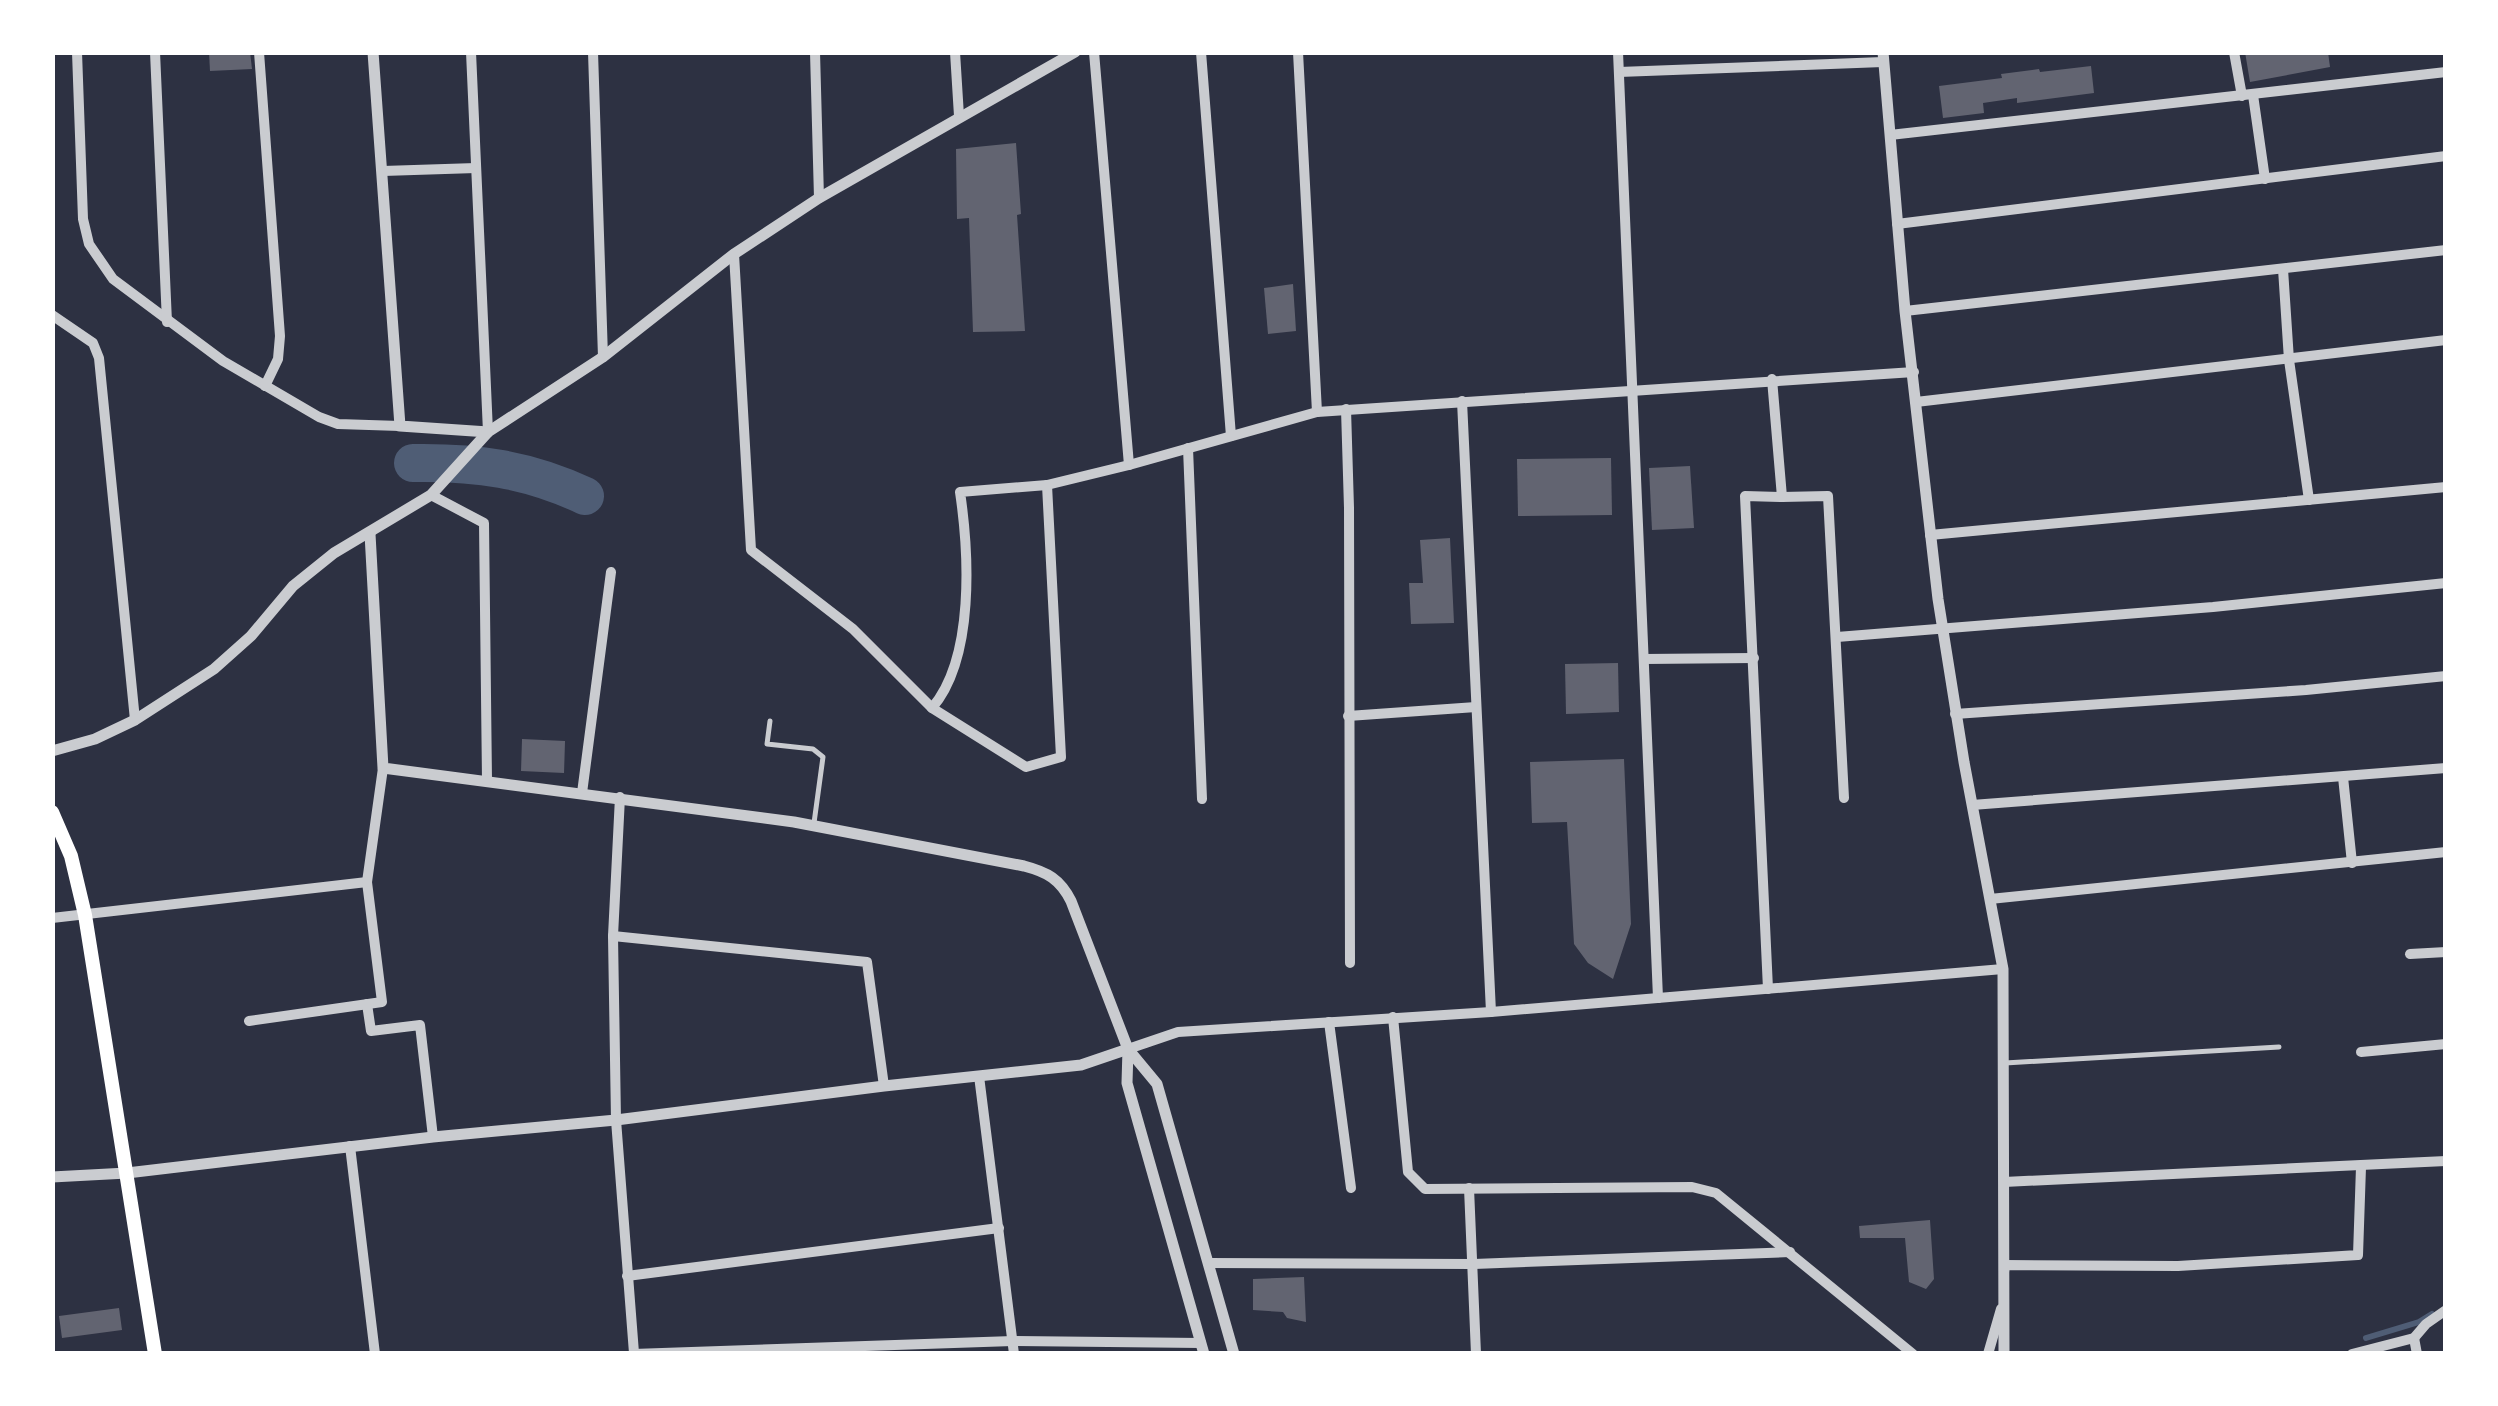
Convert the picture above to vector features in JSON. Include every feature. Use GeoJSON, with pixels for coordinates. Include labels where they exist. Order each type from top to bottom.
{"type":"FeatureCollection","features":[{"type":"Feature","properties":{"kind":"main road"},"geometry":{"type":"LineString","coordinates":[[52,812],[70,856],[85,915],[155,1354]]}},
{"type":"Feature","properties":{"kind":"street"},"geometry":{"type":"LineString","coordinates":[[77,52],[83,218],[89,244],[114,280],[167,322],[319,417],[338,424],[488,432]]}},
{"type":"Feature","properties":{"kind":"street"},"geometry":{"type":"LineString","coordinates":[[155,52],[167,322]]}},
{"type":"Feature","properties":{"kind":"street"},"geometry":{"type":"LineString","coordinates":[[259,52],[280,336],[278,359],[265,386]]}},
{"type":"Feature","properties":{"kind":"street"},"geometry":{"type":"LineString","coordinates":[[373,52],[400,426]]}},
{"type":"Feature","properties":{"kind":"street"},"geometry":{"type":"LineString","coordinates":[[471,52],[488,432]]}},
{"type":"Feature","properties":{"kind":"street"},"geometry":{"type":"LineString","coordinates":[[593,52],[604,357]]}},
{"type":"Feature","properties":{"kind":"street"},"geometry":{"type":"LineString","coordinates":[[815,52],[818,198]]}},
{"type":"Feature","properties":{"kind":"street"},"geometry":{"type":"LineString","coordinates":[[955,52],[959,116]]}},
{"type":"Feature","properties":{"kind":"street"},"geometry":{"type":"LineString","coordinates":[[52,751],[94,739],[135,720],[214,670],[251,636],[293,586],[334,554],[431,495],[488,432],[604,357],[734,254],[818,198],[1075,52]]}},
{"type":"Feature","properties":{"kind":"street"},"geometry":{"type":"LineString","coordinates":[[1094,52],[1129,466]]}},
{"type":"Feature","properties":{"kind":"street"},"geometry":{"type":"LineString","coordinates":[[1201,52],[1232,436]]}},
{"type":"Feature","properties":{"kind":"street"},"geometry":{"type":"LineString","coordinates":[[1298,52],[1317,412]]}},
{"type":"Feature","properties":{"kind":"street"},"geometry":{"type":"LineString","coordinates":[[1618,52],[1658,998]]}},
{"type":"Feature","properties":{"kind":"street"},"geometry":{"type":"LineString","coordinates":[[2234,52],[2265,179]]}},
{"type":"Feature","properties":{"kind":"street"},"geometry":{"type":"LineString","coordinates":[[1619,72],[1883,58],[1905,311],[1942,629],[2003,970],[2004,1354]]}},
{"type":"Feature","properties":{"kind":"street"},"geometry":{"type":"LineString","coordinates":[[1890,135],[2446,72]]}},
{"type":"Feature","properties":{"kind":"street"},"geometry":{"type":"LineString","coordinates":[[1897,224],[2446,156]]}},
{"type":"Feature","properties":{"kind":"street"},"geometry":{"type":"LineString","coordinates":[[383,171],[476,168]]}},
{"type":"Feature","properties":{"kind":"street"},"geometry":{"type":"LineString","coordinates":[[1905,311],[2446,250]]}},
{"type":"Feature","properties":{"kind":"street"},"geometry":{"type":"LineString","coordinates":[[734,254],[750,550],[853,630],[932,708],[1026,767],[1061,758],[1047,485]]}},
{"type":"Feature","properties":{"kind":"street"},"geometry":{"type":"LineString","coordinates":[[2283,269],[2288,360],[2309,500]]}},
{"type":"Feature","properties":{"kind":"street"},"geometry":{"type":"LineString","coordinates":[[52,315],[93,343],[99,358],[135,720]]}},
{"type":"Feature","properties":{"kind":"street"},"geometry":{"type":"LineString","coordinates":[[1916,402],[2446,340]]}},
{"type":"Feature","properties":{"kind":"street"},"geometry":{"type":"LineString","coordinates":[[932,708],[941,698],[951,672],[965,612],[966,554],[960,492],[1047,485],[1129,466],[1317,412],[1914,372]]}},
{"type":"Feature","properties":{"kind":"street"},"geometry":{"type":"LineString","coordinates":[[1772,380],[1782,496]]}},
{"type":"Feature","properties":{"kind":"street"},"geometry":{"type":"LineString","coordinates":[[1462,401],[1491,1012]]}},
{"type":"Feature","properties":{"kind":"street"},"geometry":{"type":"LineString","coordinates":[[1346,410],[1350,963]]}},
{"type":"Feature","properties":{"kind":"street"},"geometry":{"type":"LineString","coordinates":[[1188,448],[1202,800]]}},
{"type":"Feature","properties":{"kind":"street"},"geometry":{"type":"LineString","coordinates":[[1930,535],[2446,487]]}},
{"type":"Feature","properties":{"kind":"street"},"geometry":{"type":"LineString","coordinates":[[431,495],[484,523],[487,780]]}},
{"type":"Feature","properties":{"kind":"street"},"geometry":{"type":"LineString","coordinates":[[1768,988],[1745,496],[1828,496],[1844,798]]}},
{"type":"Feature","properties":{"kind":"street"},"geometry":{"type":"LineString","coordinates":[[249,1020],[382,1002],[367,882],[382,768],[370,534]]}},
{"type":"Feature","properties":{"kind":"street"},"geometry":{"type":"LineString","coordinates":[[582,792],[611,572]]}},
{"type":"Feature","properties":{"kind":"street"},"geometry":{"type":"LineString","coordinates":[[1837,636],[2446,583]]}},
{"type":"Feature","properties":{"kind":"street"},"geometry":{"type":"LineString","coordinates":[[1644,659],[1754,658]]}},
{"type":"Feature","properties":{"kind":"street"},"geometry":{"type":"LineString","coordinates":[[1955,714],[2306,690],[2446,676]]}},
{"type":"Feature","properties":{"kind":"street"},"geometry":{"type":"LineString","coordinates":[[1348,716],[1476,707]]}},
{"type":"Feature","properties":{"kind":"street"},"geometry":{"type":"LineString","coordinates":[[382,768],[814,826],[1024,866],[1050,875],[1071,900],[1128,1049],[1157,1084],[1234,1354]]}},
{"type":"Feature","properties":{"kind":"street"},"geometry":{"type":"LineString","coordinates":[[1972,805],[2446,768]]}},
{"type":"Feature","properties":{"kind":"street"},"geometry":{"type":"LineString","coordinates":[[2343,777],[2352,862]]}},
{"type":"Feature","properties":{"kind":"street"},"geometry":{"type":"LineString","coordinates":[[620,797],[613,936],[616,1120],[633,1353],[1202,1348],[1127,1083],[1128,1049]]}},
{"type":"Feature","properties":{"kind":"street"},"geometry":{"type":"LineString","coordinates":[[1990,899],[2446,852]]}},
{"type":"Feature","properties":{"kind":"street"},"geometry":{"type":"LineString","coordinates":[[52,918],[367,882]]}},
{"type":"Feature","properties":{"kind":"street"},"geometry":{"type":"LineString","coordinates":[[613,936],[868,962],[884,1086]]}},
{"type":"Feature","properties":{"kind":"street"},"geometry":{"type":"LineString","coordinates":[[2410,954],[2446,952]]}},
{"type":"Feature","properties":{"kind":"street"},"geometry":{"type":"LineString","coordinates":[[52,1177],[126,1173],[616,1120],[1080,1065],[1178,1032],[1491,1012],[2003,970]]}},
{"type":"Feature","properties":{"kind":"street"},"geometry":{"type":"LineString","coordinates":[[367,1004],[371,1032],[420,1025],[434,1137]]}},
{"type":"Feature","properties":{"kind":"street"},"geometry":{"type":"LineString","coordinates":[[1393,1017],[1408,1172],[1425,1189],[1692,1187],[1716,1193],[1913,1354]]}},
{"type":"Feature","properties":{"kind":"street"},"geometry":{"type":"LineString","coordinates":[[1329,1022],[1351,1188]]}},
{"type":"Feature","properties":{"kind":"street"},"geometry":{"type":"LineString","coordinates":[[2362,1052],[2446,1044]]}},
{"type":"Feature","properties":{"kind":"street"},"geometry":{"type":"LineString","coordinates":[[979,1076],[1014,1347]]}},
{"type":"Feature","properties":{"kind":"street"},"geometry":{"type":"LineString","coordinates":[[350,1146],[374,1354]]}},
{"type":"Feature","properties":{"kind":"street"},"geometry":{"type":"LineString","coordinates":[[2004,1182],[2446,1161]]}},
{"type":"Feature","properties":{"kind":"street"},"geometry":{"type":"LineString","coordinates":[[2005,1265],[2178,1266],[2358,1255],[2360,1167]]}},
{"type":"Feature","properties":{"kind":"street"},"geometry":{"type":"LineString","coordinates":[[1469,1188],[1476,1354]]}},
{"type":"Feature","properties":{"kind":"street"},"geometry":{"type":"LineString","coordinates":[[627,1276],[999,1228]]}},
{"type":"Feature","properties":{"kind":"street"},"geometry":{"type":"LineString","coordinates":[[1208,1263],[1474,1264],[1790,1252]]}},
{"type":"Feature","properties":{"kind":"street"},"geometry":{"type":"LineString","coordinates":[[1988,1354],[2000,1312],[2005,1265]]}},
{"type":"Feature","properties":{"kind":"street"},"geometry":{"type":"LineString","coordinates":[[2352,1354],[2414,1338],[2446,1310]]}},
{"type":"Feature","properties":{"kind":"street"},"geometry":{"type":"LineString","coordinates":[[2414,1338],[2418,1354]]}},
{"type":"Feature","properties":{"kind":"lane"},"geometry":{"type":"LineString","coordinates":[[770,720],[768,744],[813,749],[823,757],[814,826]]}},
{"type":"Feature","properties":{"kind":"lane"},"geometry":{"type":"LineString","coordinates":[[2002,1064],[2279,1047]]}},
{"type":"Feature","properties":{"kind":"building"},"geometry":{"type":"Polygon","coordinates":[[[209,52],[250,52],[252,69],[210,71],[209,52]]]}},
{"type":"Feature","properties":{"kind":"building"},"geometry":{"type":"Polygon","coordinates":[[[2245,52],[2328,52],[2330,67],[2250,82],[2245,52]]]}},
{"type":"Feature","properties":{"kind":"building"},"geometry":{"type":"Polygon","coordinates":[[[2091,66],[2094,93],[2017,103],[2017,98],[1983,103],[1984,113],[1943,118],[1939,86],[2039,69],[2040,72],[2091,66]]]}},
{"type":"Feature","properties":{"kind":"building"},"geometry":{"type":"Polygon","coordinates":[[[1016,143],[1025,331],[973,332],[969,218],[957,219],[956,149],[1016,143]]]}},
{"type":"Feature","properties":{"kind":"building"},"geometry":{"type":"Polygon","coordinates":[[[1293,284],[1296,331],[1268,334],[1264,288],[1293,284]]]}},
{"type":"Feature","properties":{"kind":"building"},"geometry":{"type":"Polygon","coordinates":[[[1611,458],[1612,515],[1518,516],[1517,459],[1611,458]]]}},
{"type":"Feature","properties":{"kind":"building"},"geometry":{"type":"Polygon","coordinates":[[[1690,466],[1694,528],[1652,530],[1649,468],[1690,466]]]}},
{"type":"Feature","properties":{"kind":"building"},"geometry":{"type":"Polygon","coordinates":[[[1450,538],[1454,623],[1411,624],[1409,583],[1423,583],[1420,540],[1450,538]]]}},
{"type":"Feature","properties":{"kind":"building"},"geometry":{"type":"Polygon","coordinates":[[[1618,663],[1619,712],[1566,714],[1565,664],[1618,663]]]}},
{"type":"Feature","properties":{"kind":"building"},"geometry":{"type":"Polygon","coordinates":[[[522,739],[565,741],[564,773],[521,771],[522,739]]]}},
{"type":"Feature","properties":{"kind":"building"},"geometry":{"type":"Polygon","coordinates":[[[1624,759],[1631,924],[1613,979],[1588,963],[1574,944],[1567,822],[1532,823],[1530,762],[1624,759]]]}},
{"type":"Feature","properties":{"kind":"building"},"geometry":{"type":"Polygon","coordinates":[[[1930,1220],[1934,1279],[1926,1289],[1909,1282],[1905,1238],[1860,1238],[1859,1226],[1930,1220]]]}},
{"type":"Feature","properties":{"kind":"building"},"geometry":{"type":"Polygon","coordinates":[[[1304,1277],[1306,1322],[1287,1318],[1283,1312],[1253,1310],[1253,1279],[1304,1277]]]}},
{"type":"Feature","properties":{"kind":"building"},"geometry":{"type":"Polygon","coordinates":[[[119,1308],[122,1330],[62,1338],[59,1316],[119,1308]]]}},
{"type":"Feature","properties":{"kind":"waterway"},"geometry":{"type":"LineString","coordinates":[[413,463],[501,469],[543,479],[585,496]]}},
{"type":"Feature","properties":{"kind":"waterway"},"geometry":{"type":"LineString","coordinates":[[2366,1338],[2419,1322],[2432,1314]]}}]}
